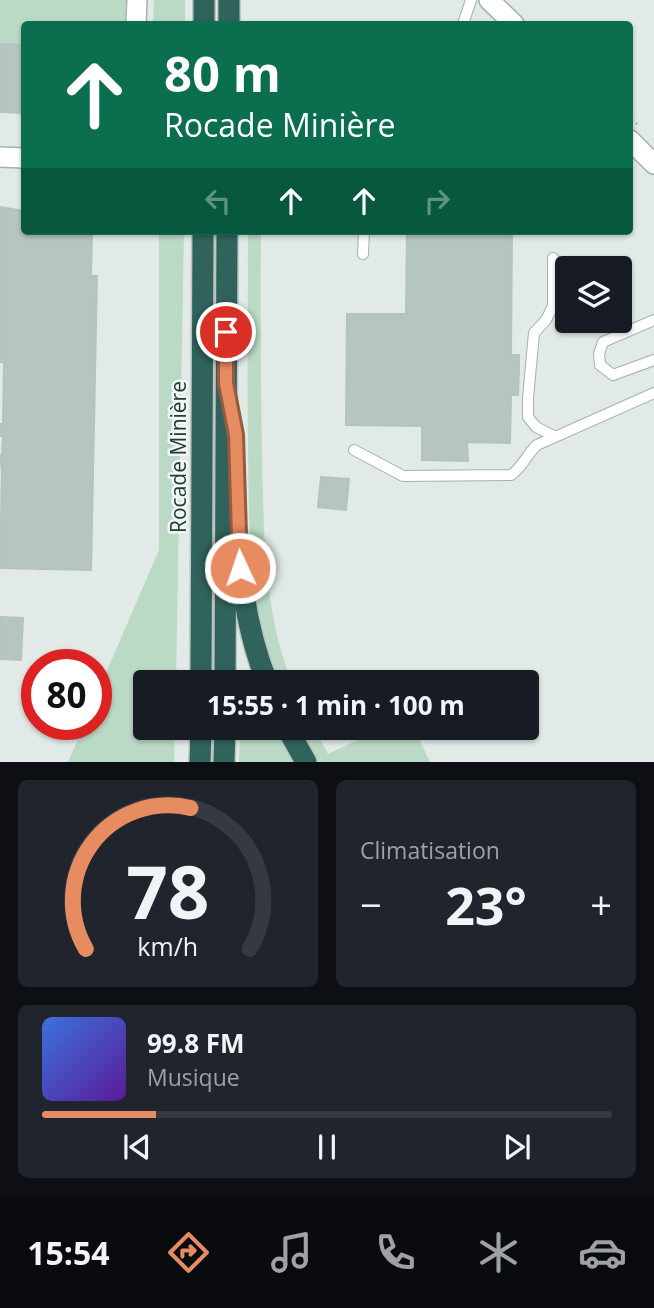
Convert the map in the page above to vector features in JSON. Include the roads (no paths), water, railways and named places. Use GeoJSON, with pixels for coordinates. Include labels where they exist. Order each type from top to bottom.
{"type":"FeatureCollection","features":[{"type":"Feature","properties":{"kind":"highway"},"geometry":{"type":"LineString","coordinates":[[204,0],[204,21]]}},
{"type":"Feature","properties":{"kind":"highway"},"geometry":{"type":"LineString","coordinates":[[229,0],[229,21]]}},
{"type":"Feature","properties":{"kind":"highway","name":"Rocade Minière"},"geometry":{"type":"LineString","coordinates":[[201,670],[203,235]]}},
{"type":"Feature","properties":{"kind":"highway"},"geometry":{"type":"LineString","coordinates":[[225,670],[227,235]]}},
{"type":"Feature","properties":{"kind":"highway"},"geometry":{"type":"LineString","coordinates":[[226,383],[236,435],[240,568],[251,635],[263,670]]}},
{"type":"Feature","properties":{"kind":"highway"},"geometry":{"type":"LineString","coordinates":[[200,762],[201,740]]}},
{"type":"Feature","properties":{"kind":"highway"},"geometry":{"type":"LineString","coordinates":[[224,762],[225,740]]}},
{"type":"Feature","properties":{"kind":"highway"},"geometry":{"type":"LineString","coordinates":[[294,740],[306,762]]}},
{"type":"Feature","properties":{"kind":"street"},"geometry":{"type":"LineString","coordinates":[[136,0],[136,21]]}},
{"type":"Feature","properties":{"kind":"street"},"geometry":{"type":"LineString","coordinates":[[489,0],[510,21]]}},
{"type":"Feature","properties":{"kind":"street"},"geometry":{"type":"LineString","coordinates":[[633,143],[654,164]]}},
{"type":"Feature","properties":{"kind":"street"},"geometry":{"type":"LineString","coordinates":[[0,158],[21,158]]}},
{"type":"Feature","properties":{"kind":"lane"},"geometry":{"type":"LineString","coordinates":[[464,21],[471,0]]}},
{"type":"Feature","properties":{"kind":"lane"},"geometry":{"type":"LineString","coordinates":[[363,254],[364,235]]}},
{"type":"Feature","properties":{"kind":"lane"},"geometry":{"type":"LineString","coordinates":[[553,258],[552,306],[546,320],[534,334],[528,417],[536,427],[554,436]]}},
{"type":"Feature","properties":{"kind":"lane"},"geometry":{"type":"LineString","coordinates":[[654,320],[603,342],[599,354],[600,365],[613,375],[654,360]]}},
{"type":"Feature","properties":{"kind":"lane"},"geometry":{"type":"LineString","coordinates":[[354,450],[404,477],[511,475],[521,469],[528,454],[537,445],[654,393]]}}]}
